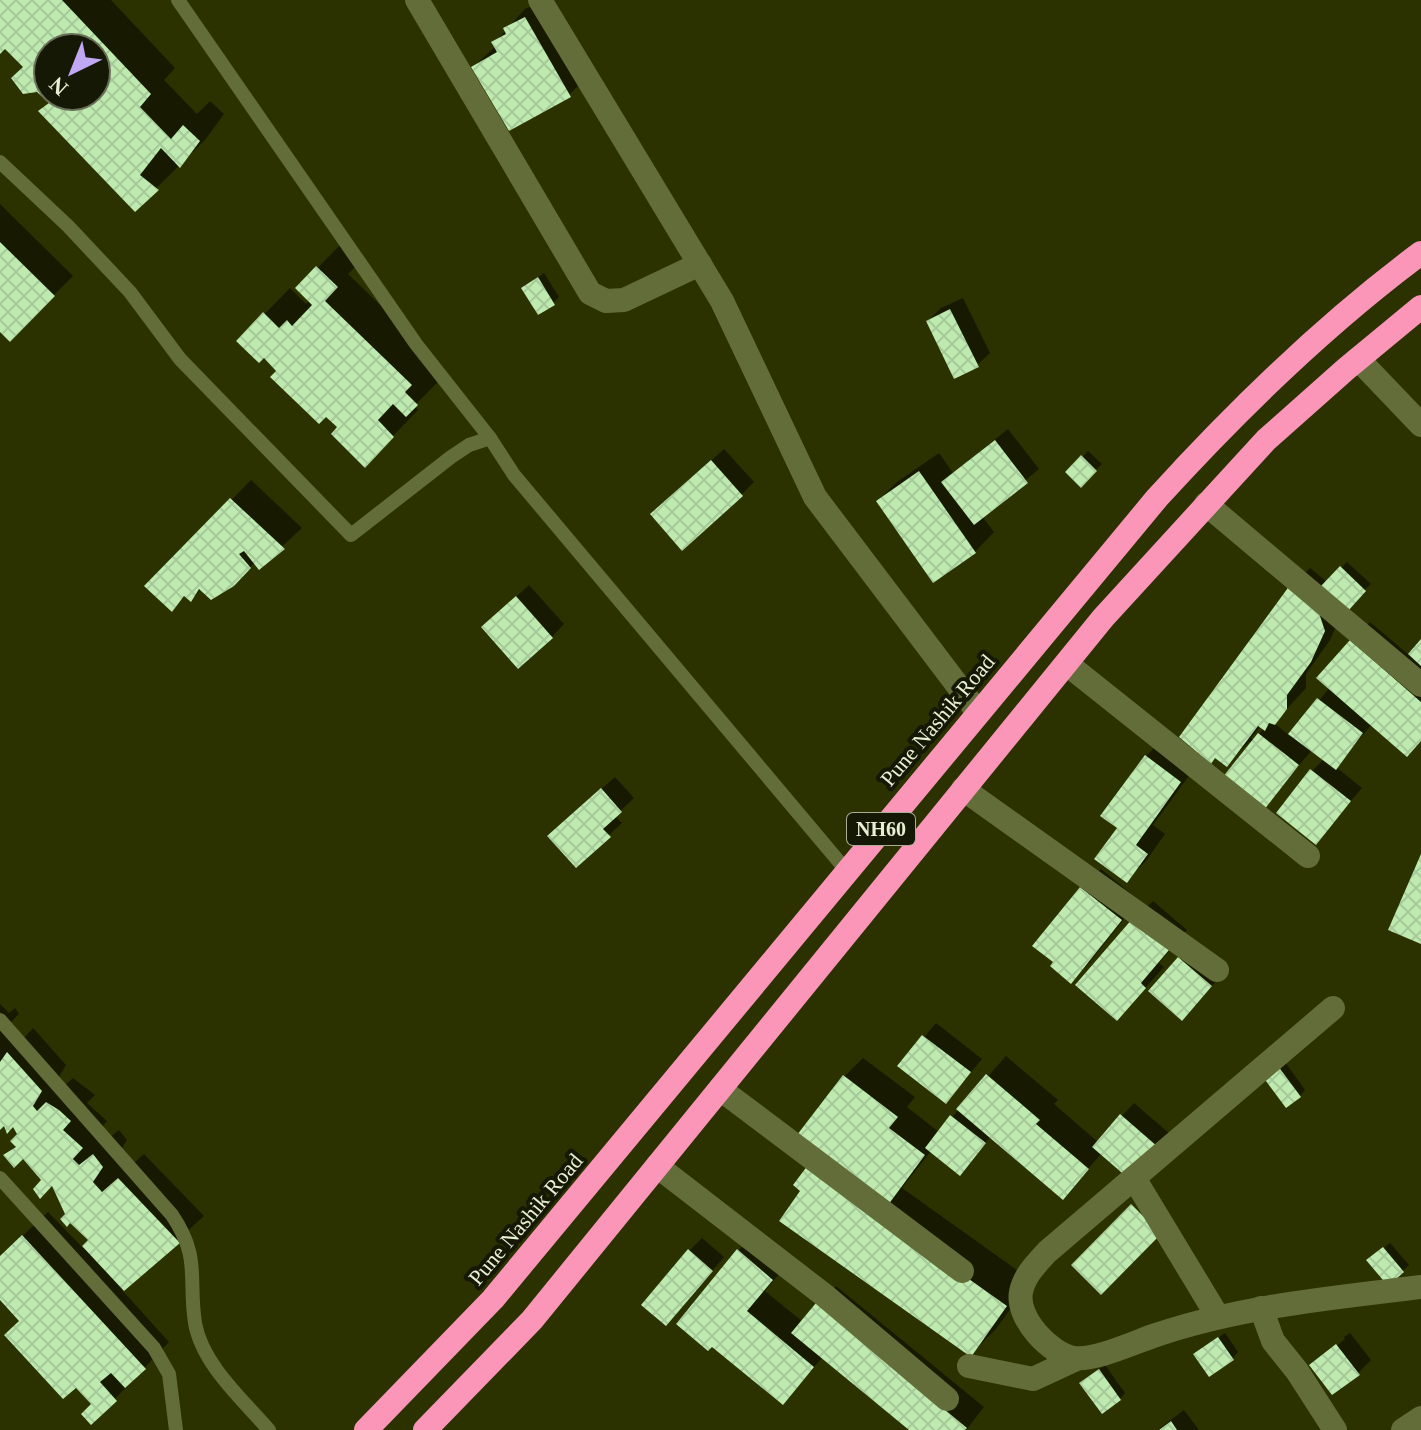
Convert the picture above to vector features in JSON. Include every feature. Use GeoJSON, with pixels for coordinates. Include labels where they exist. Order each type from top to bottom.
{"type":"FeatureCollection","features":[{"type":"Feature","properties":{"kind":"highway","name":"Pune Nashik Road"},"geometry":{"type":"LineString","coordinates":[[366,1430],[493,1299],[1119,540],[1205,444],[1339,318],[1421,253]]}},
{"type":"Feature","properties":{"kind":"highway","name":"NH60"},"geometry":{"type":"LineString","coordinates":[[425,1430],[532,1320],[1103,618],[1266,440],[1421,307]]}},
{"type":"Feature","properties":{"kind":"street"},"geometry":{"type":"LineString","coordinates":[[417,0],[590,293],[606,301],[624,300],[700,264]]}},
{"type":"Feature","properties":{"kind":"street"},"geometry":{"type":"LineString","coordinates":[[540,0],[700,264],[754,365],[815,497],[977,711]]}},
{"type":"Feature","properties":{"kind":"street"},"geometry":{"type":"LineString","coordinates":[[1358,359],[1421,425]]}},
{"type":"Feature","properties":{"kind":"street"},"geometry":{"type":"LineString","coordinates":[[1206,504],[1421,685]]}},
{"type":"Feature","properties":{"kind":"street"},"geometry":{"type":"LineString","coordinates":[[1067,664],[1308,856]]}},
{"type":"Feature","properties":{"kind":"street"},"geometry":{"type":"LineString","coordinates":[[963,789],[1217,970]]}},
{"type":"Feature","properties":{"kind":"street"},"geometry":{"type":"LineString","coordinates":[[1076,1359],[1049,1349],[1026,1318],[1020,1295],[1026,1276],[1047,1252],[1333,1008]]}},
{"type":"Feature","properties":{"kind":"street"},"geometry":{"type":"LineString","coordinates":[[720,1089],[962,1271]]}},
{"type":"Feature","properties":{"kind":"street"},"geometry":{"type":"LineString","coordinates":[[657,1166],[824,1295],[947,1399]]}},
{"type":"Feature","properties":{"kind":"street"},"geometry":{"type":"LineString","coordinates":[[1134,1178],[1218,1317]]}},
{"type":"Feature","properties":{"kind":"street"},"geometry":{"type":"LineString","coordinates":[[969,1366],[1033,1379],[1076,1359],[1102,1354],[1218,1317],[1261,1308],[1421,1287]]}},
{"type":"Feature","properties":{"kind":"street"},"geometry":{"type":"LineString","coordinates":[[1261,1308],[1273,1341],[1297,1371],[1335,1430]]}},
{"type":"Feature","properties":{"kind":"street"},"geometry":{"type":"LineString","coordinates":[[1403,1430],[1421,1418]]}},
{"type":"Feature","properties":{"kind":"lane"},"geometry":{"type":"LineString","coordinates":[[178,0],[416,344],[490,438],[514,475],[846,870]]}},
{"type":"Feature","properties":{"kind":"lane"},"geometry":{"type":"LineString","coordinates":[[0,162],[68,226],[130,292],[180,359],[351,535],[451,457],[469,445],[490,438]]}},
{"type":"Feature","properties":{"kind":"lane"},"geometry":{"type":"LineString","coordinates":[[0,1020],[183,1231],[192,1255],[195,1325],[220,1373],[269,1430]]}},
{"type":"Feature","properties":{"kind":"lane"},"geometry":{"type":"LineString","coordinates":[[0,1178],[154,1348],[169,1374],[176,1430]]}},
{"type":"Feature","properties":{"kind":"building"},"geometry":{"type":"Polygon","coordinates":[[[0,0],[62,0],[92,32],[32,32],[32,93],[23,94],[11,78],[23,67],[5,49],[0,54],[0,0]]]}},
{"type":"Feature","properties":{"kind":"building"},"geometry":{"type":"Polygon","coordinates":[[[525,17],[571,97],[509,131],[471,67],[497,52],[491,42],[506,34],[503,28],[525,17]]]}},
{"type":"Feature","properties":{"kind":"building"},"geometry":{"type":"Polygon","coordinates":[[[112,53],[151,94],[140,107],[171,139],[183,125],[200,141],[180,168],[161,148],[140,175],[159,190],[135,212],[39,112],[112,112],[112,53]]]}},
{"type":"Feature","properties":{"kind":"building"},"geometry":{"type":"Polygon","coordinates":[[[0,242],[55,296],[10,342],[0,332],[0,242]]]}},
{"type":"Feature","properties":{"kind":"building"},"geometry":{"type":"Polygon","coordinates":[[[316,266],[338,287],[325,301],[412,385],[405,392],[418,405],[406,417],[393,404],[378,420],[394,437],[365,468],[331,434],[337,427],[326,417],[319,424],[270,377],[276,371],[264,358],[259,363],[236,341],[263,312],[279,328],[287,320],[292,326],[312,305],[295,288],[316,266]]]}},
{"type":"Feature","properties":{"kind":"building"},"geometry":{"type":"Polygon","coordinates":[[[538,277],[555,305],[538,315],[521,288],[538,277]]]}},
{"type":"Feature","properties":{"kind":"building"},"geometry":{"type":"Polygon","coordinates":[[[950,309],[979,367],[954,379],[926,321],[950,309]]]}},
{"type":"Feature","properties":{"kind":"building"},"geometry":{"type":"Polygon","coordinates":[[[995,440],[1028,483],[974,525],[941,482],[995,440]]]}},
{"type":"Feature","properties":{"kind":"building"},"geometry":{"type":"Polygon","coordinates":[[[1081,455],[1097,471],[1081,488],[1065,472],[1081,455]]]}},
{"type":"Feature","properties":{"kind":"building"},"geometry":{"type":"Polygon","coordinates":[[[711,460],[743,496],[682,551],[650,514],[711,460]]]}},
{"type":"Feature","properties":{"kind":"building"},"geometry":{"type":"Polygon","coordinates":[[[919,471],[976,553],[933,583],[876,501],[919,471]]]}},
{"type":"Feature","properties":{"kind":"building"},"geometry":{"type":"Polygon","coordinates":[[[230,498],[285,549],[259,570],[244,551],[239,554],[251,568],[234,586],[211,600],[199,589],[191,602],[184,596],[172,612],[144,586],[230,498]]]}},
{"type":"Feature","properties":{"kind":"building"},"geometry":{"type":"Polygon","coordinates":[[[1340,566],[1366,591],[1348,611],[1321,586],[1340,566]]]}},
{"type":"Feature","properties":{"kind":"building"},"geometry":{"type":"Polygon","coordinates":[[[1290,585],[1318,610],[1325,631],[1311,662],[1287,695],[1287,709],[1275,725],[1269,723],[1265,731],[1258,726],[1227,767],[1215,758],[1211,764],[1179,737],[1290,585]]]}},
{"type":"Feature","properties":{"kind":"building"},"geometry":{"type":"Polygon","coordinates":[[[516,596],[553,638],[518,669],[481,627],[516,596]]]}},
{"type":"Feature","properties":{"kind":"building"},"geometry":{"type":"Polygon","coordinates":[[[1421,639],[1421,666],[1408,654],[1421,639]]]}},
{"type":"Feature","properties":{"kind":"building"},"geometry":{"type":"Polygon","coordinates":[[[1350,640],[1421,702],[1421,741],[1407,757],[1316,678],[1350,640]]]}},
{"type":"Feature","properties":{"kind":"building"},"geometry":{"type":"Polygon","coordinates":[[[1317,698],[1363,733],[1336,770],[1288,734],[1317,698]]]}},
{"type":"Feature","properties":{"kind":"building"},"geometry":{"type":"Polygon","coordinates":[[[1258,733],[1299,765],[1264,810],[1222,778],[1258,733]]]}},
{"type":"Feature","properties":{"kind":"building"},"geometry":{"type":"Polygon","coordinates":[[[1145,755],[1181,782],[1136,845],[1148,854],[1127,883],[1094,859],[1117,828],[1100,816],[1145,755]]]}},
{"type":"Feature","properties":{"kind":"building"},"geometry":{"type":"Polygon","coordinates":[[[1310,769],[1351,801],[1316,845],[1276,813],[1310,769]]]}},
{"type":"Feature","properties":{"kind":"building"},"geometry":{"type":"Polygon","coordinates":[[[601,788],[622,812],[603,829],[611,837],[576,868],[547,836],[601,788]]]}},
{"type":"Feature","properties":{"kind":"building"},"geometry":{"type":"Polygon","coordinates":[[[1421,854],[1421,944],[1388,930],[1421,854]]]}},
{"type":"Feature","properties":{"kind":"building"},"geometry":{"type":"Polygon","coordinates":[[[1080,887],[1122,920],[1071,984],[1050,966],[1053,962],[1032,946],[1080,887]]]}},
{"type":"Feature","properties":{"kind":"building"},"geometry":{"type":"Polygon","coordinates":[[[1133,918],[1169,950],[1141,983],[1146,988],[1117,1021],[1075,985],[1133,918]]]}},
{"type":"Feature","properties":{"kind":"building"},"geometry":{"type":"Polygon","coordinates":[[[1178,957],[1212,986],[1182,1021],[1148,991],[1178,957]]]}},
{"type":"Feature","properties":{"kind":"building"},"geometry":{"type":"Polygon","coordinates":[[[922,1035],[971,1072],[946,1104],[897,1066],[922,1035]]]}},
{"type":"Feature","properties":{"kind":"building"},"geometry":{"type":"Polygon","coordinates":[[[7,1052],[42,1091],[33,1106],[37,1111],[46,1102],[71,1121],[63,1130],[83,1148],[73,1159],[79,1165],[93,1154],[103,1167],[93,1182],[102,1192],[118,1178],[180,1243],[124,1291],[82,1246],[88,1240],[70,1223],[67,1227],[60,1219],[65,1214],[52,1186],[40,1199],[33,1189],[41,1180],[23,1159],[14,1168],[3,1155],[16,1147],[10,1141],[17,1134],[13,1127],[7,1134],[4,1126],[0,1130],[0,1062],[7,1052]]]}},
{"type":"Feature","properties":{"kind":"building"},"geometry":{"type":"Polygon","coordinates":[[[1278,1066],[1301,1097],[1286,1108],[1263,1077],[1278,1066]]]}},
{"type":"Feature","properties":{"kind":"building"},"geometry":{"type":"Polygon","coordinates":[[[986,1074],[1040,1120],[1036,1124],[1089,1169],[1063,1200],[956,1109],[986,1074]]]}},
{"type":"Feature","properties":{"kind":"building"},"geometry":{"type":"Polygon","coordinates":[[[843,1075],[898,1117],[889,1128],[925,1155],[888,1205],[797,1135],[843,1075]]]}},
{"type":"Feature","properties":{"kind":"building"},"geometry":{"type":"Polygon","coordinates":[[[1120,1114],[1158,1147],[1129,1179],[1092,1147],[1120,1114]]]}},
{"type":"Feature","properties":{"kind":"building"},"geometry":{"type":"Polygon","coordinates":[[[950,1115],[986,1143],[960,1176],[925,1148],[950,1115]]]}},
{"type":"Feature","properties":{"kind":"building"},"geometry":{"type":"Polygon","coordinates":[[[808,1165],[1007,1306],[971,1357],[779,1221],[800,1191],[793,1185],[808,1165]]]}},
{"type":"Feature","properties":{"kind":"building"},"geometry":{"type":"Polygon","coordinates":[[[1131,1204],[1161,1234],[1101,1295],[1071,1265],[1131,1204]]]}},
{"type":"Feature","properties":{"kind":"building"},"geometry":{"type":"Polygon","coordinates":[[[22,1235],[146,1369],[125,1388],[111,1373],[100,1382],[117,1401],[91,1425],[81,1414],[91,1404],[76,1388],[63,1399],[4,1335],[19,1321],[0,1300],[0,1256],[22,1235]]]}},
{"type":"Feature","properties":{"kind":"building"},"geometry":{"type":"Polygon","coordinates":[[[1383,1247],[1404,1272],[1388,1286],[1366,1260],[1383,1247]]]}},
{"type":"Feature","properties":{"kind":"building"},"geometry":{"type":"Polygon","coordinates":[[[688,1249],[713,1271],[666,1326],[641,1305],[688,1249]]]}},
{"type":"Feature","properties":{"kind":"building"},"geometry":{"type":"Polygon","coordinates":[[[737,1249],[773,1280],[747,1311],[814,1367],[783,1405],[712,1347],[708,1351],[676,1324],[737,1249]]]}},
{"type":"Feature","properties":{"kind":"building"},"geometry":{"type":"Polygon","coordinates":[[[816,1303],[967,1428],[909,1430],[791,1333],[816,1303]]]}},
{"type":"Feature","properties":{"kind":"building"},"geometry":{"type":"Polygon","coordinates":[[[1218,1337],[1234,1360],[1209,1377],[1193,1354],[1218,1337]]]}},
{"type":"Feature","properties":{"kind":"building"},"geometry":{"type":"Polygon","coordinates":[[[1336,1344],[1360,1375],[1332,1395],[1309,1365],[1336,1344]]]}},
{"type":"Feature","properties":{"kind":"building"},"geometry":{"type":"Polygon","coordinates":[[[1099,1369],[1121,1400],[1102,1414],[1079,1383],[1099,1369]]]}},
{"type":"Feature","properties":{"kind":"building"},"geometry":{"type":"Polygon","coordinates":[[[1171,1421],[1177,1430],[1159,1430],[1171,1421]]]}}]}
